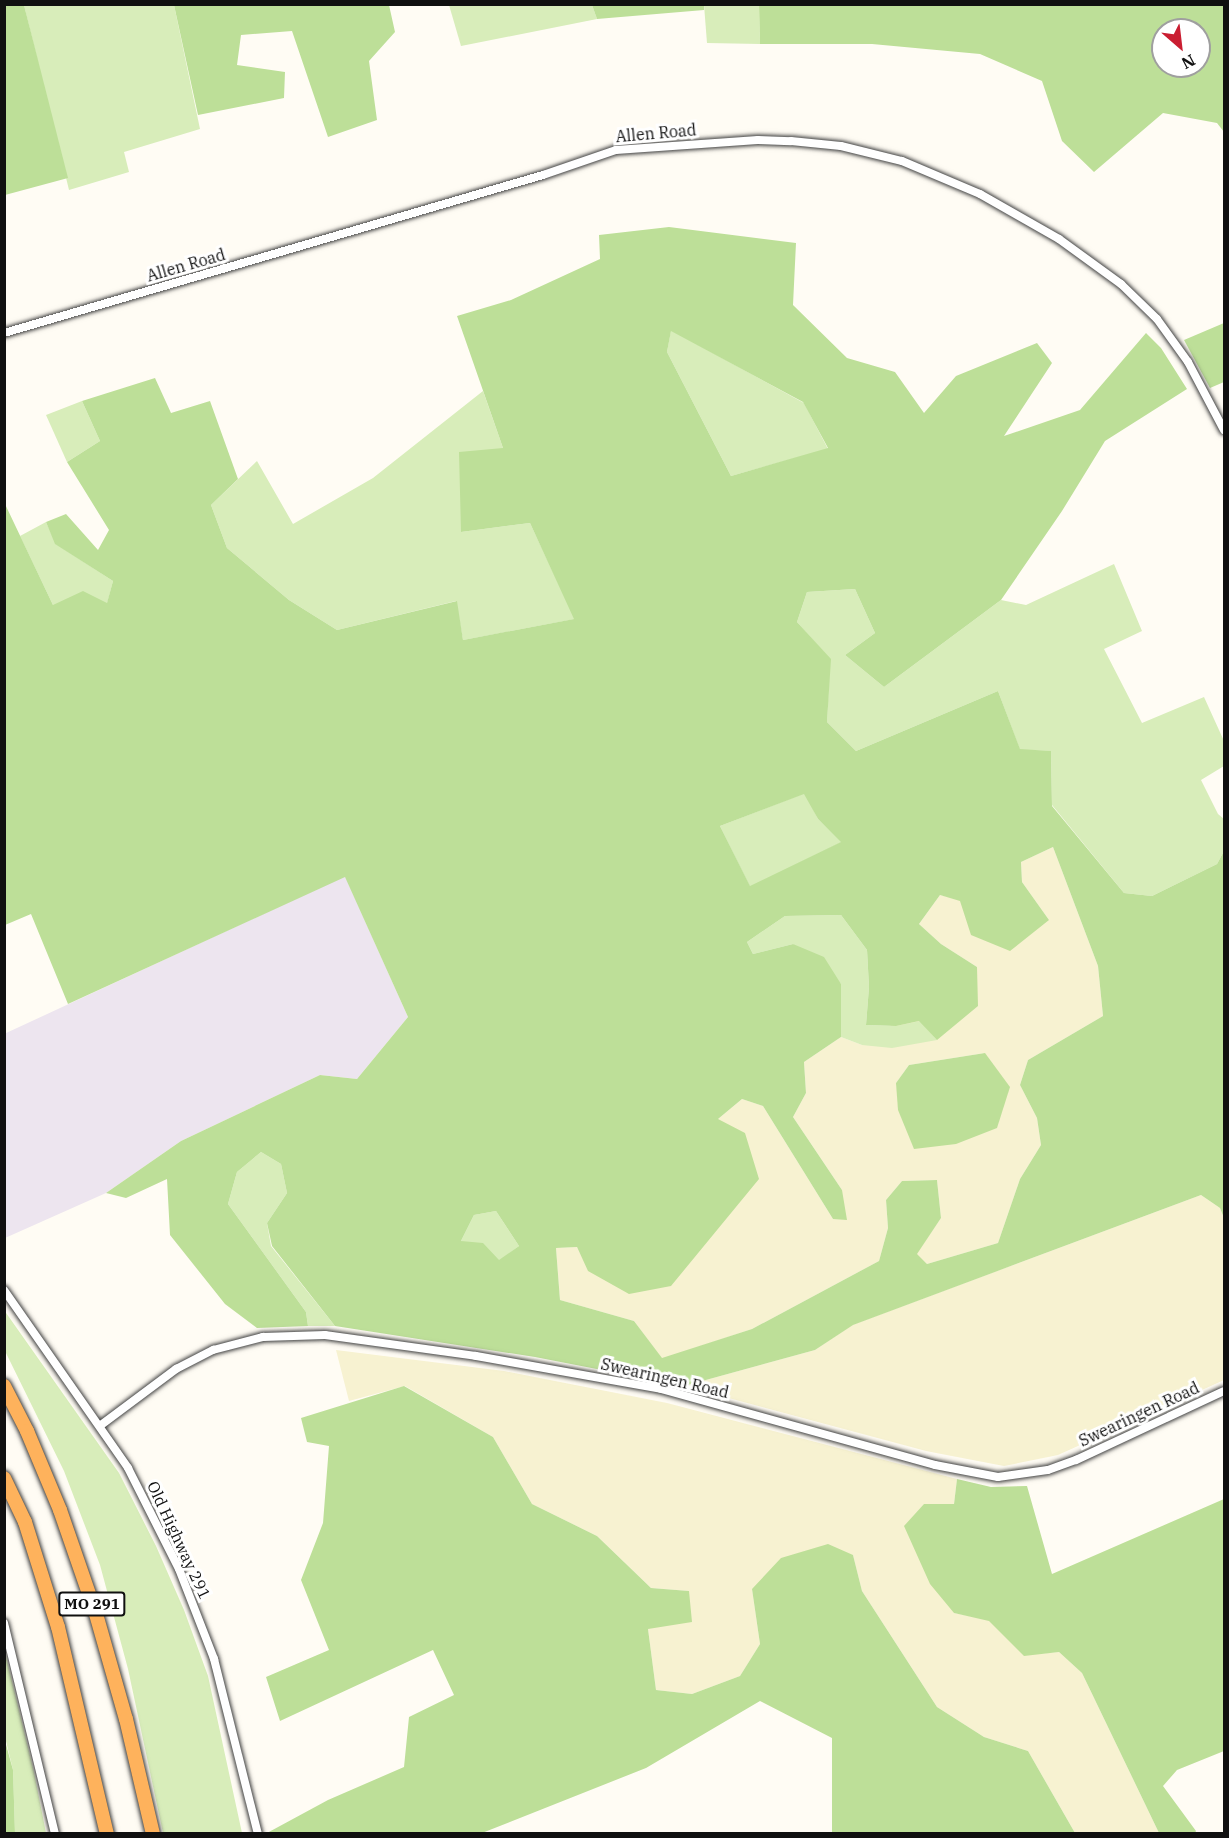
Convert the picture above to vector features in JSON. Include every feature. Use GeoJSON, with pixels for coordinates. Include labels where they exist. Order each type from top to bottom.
{"type":"FeatureCollection","features":[{"type":"Feature","properties":{"kind":"highway","name":"MO 291"},"geometry":{"type":"LineString","coordinates":[[4,1386],[27,1431],[60,1510],[96,1614],[126,1719],[153,1833]]}},
{"type":"Feature","properties":{"kind":"highway","name":"MO 291"},"geometry":{"type":"LineString","coordinates":[[4,1478],[25,1522],[58,1627],[107,1833]]}},
{"type":"Feature","properties":{"kind":"street","name":"Allen Road"},"geometry":{"type":"LineString","coordinates":[[4,333],[543,175],[616,150],[758,140],[791,141],[842,146],[902,161],[980,194],[1059,239],[1121,284],[1157,320],[1188,362],[1224,430]]}},
{"type":"Feature","properties":{"kind":"street","name":"Old Highway 291"},"geometry":{"type":"LineString","coordinates":[[4,1290],[100,1425],[155,1517],[198,1615],[214,1659],[258,1833]]}},
{"type":"Feature","properties":{"kind":"street","name":"Swearingen Road"},"geometry":{"type":"LineString","coordinates":[[100,1425],[176,1369],[213,1350],[263,1337],[325,1335],[476,1356],[661,1389],[935,1465],[998,1477],[1048,1470],[1076,1460],[1224,1391]]}},
{"type":"Feature","properties":{"kind":"street"},"geometry":{"type":"LineString","coordinates":[[4,1623],[55,1833]]}},
{"type":"Feature","properties":{"kind":"shaded area"},"geometry":{"type":"Polygon","coordinates":[[[1053,847],[1098,966],[1103,1016],[1028,1060],[1020,1085],[1037,1118],[1041,1145],[1020,1179],[998,1243],[927,1264],[916,1254],[941,1218],[937,1180],[902,1181],[886,1200],[888,1228],[879,1261],[752,1329],[662,1359],[634,1321],[560,1300],[556,1248],[577,1247],[589,1271],[718,1119],[742,1099],[763,1106],[833,1219],[842,1190],[793,1117],[806,1093],[804,1062],[841,1037],[862,1045],[977,967],[941,944],[919,924],[940,895],[1049,920],[1022,882],[1021,862],[1053,847]],[[985,1053],[909,1065],[896,1083],[985,1053]]]}},
{"type":"Feature","properties":{"kind":"shaded area"},"geometry":{"type":"Polygon","coordinates":[[[345,876],[408,1017],[357,1079],[320,1075],[181,1141],[106,1193],[5,1238],[4,1034],[345,876]]]}},
{"type":"Feature","properties":{"kind":"shaded area"},"geometry":{"type":"Polygon","coordinates":[[[1201,1195],[1220,1208],[1224,1218],[1224,1380],[1058,1455],[1004,1466],[926,1451],[684,1386],[815,1350],[852,1325],[1201,1195]]]}},
{"type":"Feature","properties":{"kind":"shaded area"},"geometry":{"type":"Polygon","coordinates":[[[336,1350],[504,1371],[667,1403],[957,1479],[954,1504],[924,1504],[954,1613],[989,1620],[1024,1655],[1059,1652],[1082,1673],[1159,1833],[1075,1833],[1028,1751],[984,1737],[937,1707],[862,1591],[853,1555],[752,1589],[760,1644],[740,1676],[692,1694],[656,1690],[648,1629],[689,1591],[651,1588],[597,1536],[532,1504],[493,1437],[405,1386],[349,1401],[336,1350]]]}},
{"type":"Feature","properties":{"kind":"green space"},"geometry":{"type":"Polygon","coordinates":[[[5,4],[24,5],[68,178],[5,195],[5,4]]]}},
{"type":"Feature","properties":{"kind":"green space"},"geometry":{"type":"Polygon","coordinates":[[[24,5],[174,5],[200,129],[124,152],[129,172],[69,190],[24,5]]]}},
{"type":"Feature","properties":{"kind":"green space"},"geometry":{"type":"Polygon","coordinates":[[[174,5],[389,5],[395,32],[369,61],[377,120],[328,137],[292,31],[241,35],[237,65],[285,72],[284,98],[198,115],[174,5]]]}},
{"type":"Feature","properties":{"kind":"green space"},"geometry":{"type":"Polygon","coordinates":[[[449,5],[592,5],[597,19],[461,46],[449,5]]]}},
{"type":"Feature","properties":{"kind":"green space"},"geometry":{"type":"Polygon","coordinates":[[[592,5],[704,5],[704,10],[597,19],[592,5]]]}},
{"type":"Feature","properties":{"kind":"green space"},"geometry":{"type":"Polygon","coordinates":[[[704,5],[759,5],[760,44],[707,43],[704,5]]]}},
{"type":"Feature","properties":{"kind":"green space"},"geometry":{"type":"Polygon","coordinates":[[[759,5],[1224,5],[1224,132],[1217,123],[1163,113],[1094,172],[1062,141],[1042,81],[980,54],[872,44],[760,44],[759,5]]]}},
{"type":"Feature","properties":{"kind":"green space"},"geometry":{"type":"Polygon","coordinates":[[[669,227],[796,243],[793,305],[847,358],[895,372],[924,413],[956,376],[1037,343],[1052,363],[1004,436],[1080,410],[1146,333],[1161,348],[1187,389],[1105,441],[1062,511],[1001,600],[884,687],[845,655],[875,633],[855,589],[807,592],[797,622],[831,659],[827,722],[856,751],[998,691],[1020,749],[1051,751],[1052,806],[1124,893],[1152,896],[1217,864],[1224,851],[1224,1218],[1220,1208],[1201,1195],[853,1325],[815,1350],[684,1386],[535,1357],[335,1326],[272,1246],[267,1223],[287,1193],[281,1164],[261,1152],[237,1172],[228,1204],[306,1312],[308,1326],[257,1328],[225,1304],[170,1235],[167,1179],[126,1198],[106,1193],[181,1141],[320,1075],[357,1079],[408,1017],[345,877],[68,1004],[31,914],[5,925],[5,504],[53,605],[83,591],[107,603],[113,581],[55,544],[46,522],[66,514],[98,550],[109,530],[67,462],[100,441],[82,401],[155,378],[171,413],[210,401],[238,479],[211,505],[227,548],[289,600],[337,630],[457,601],[463,640],[574,619],[530,523],[461,532],[459,452],[503,448],[457,316],[511,300],[600,259],[599,235],[669,227]],[[671,331],[667,352],[731,476],[828,448],[803,402],[671,331]],[[804,794],[720,826],[750,886],[841,842],[818,819],[804,794]],[[1053,847],[1021,862],[1022,882],[1049,920],[1010,951],[971,935],[960,901],[940,895],[919,924],[941,944],[977,967],[978,1006],[937,1040],[919,1021],[896,1026],[866,1025],[869,987],[867,950],[841,915],[785,916],[747,942],[753,954],[793,944],[824,957],[841,984],[841,1037],[804,1062],[806,1093],[793,1117],[842,1190],[847,1220],[833,1219],[763,1106],[742,1099],[718,1119],[745,1133],[759,1179],[671,1286],[629,1294],[588,1271],[577,1247],[556,1248],[560,1300],[634,1321],[662,1358],[752,1329],[879,1261],[888,1228],[886,1200],[902,1181],[937,1180],[941,1218],[917,1254],[927,1264],[998,1243],[1020,1179],[1041,1145],[1037,1118],[1020,1085],[1028,1060],[1103,1016],[1098,966],[1053,847]],[[496,1211],[474,1215],[461,1241],[483,1243],[499,1260],[519,1246],[496,1211]]]}},
{"type":"Feature","properties":{"kind":"green space"},"geometry":{"type":"Polygon","coordinates":[[[1224,323],[1224,382],[1210,388],[1184,340],[1224,323]]]}},
{"type":"Feature","properties":{"kind":"green space"},"geometry":{"type":"Polygon","coordinates":[[[671,330],[804,403],[828,449],[731,476],[667,352],[671,330]]]}},
{"type":"Feature","properties":{"kind":"green space"},"geometry":{"type":"Polygon","coordinates":[[[483,391],[503,448],[461,532],[530,523],[575,619],[463,640],[456,601],[337,630],[289,600],[227,548],[211,505],[257,461],[293,524],[373,478],[483,391]]]}},
{"type":"Feature","properties":{"kind":"green space"},"geometry":{"type":"Polygon","coordinates":[[[82,401],[100,441],[67,462],[46,415],[82,401]]]}},
{"type":"Feature","properties":{"kind":"green space"},"geometry":{"type":"Polygon","coordinates":[[[46,522],[56,544],[113,581],[107,604],[53,605],[20,536],[46,522]]]}},
{"type":"Feature","properties":{"kind":"green space"},"geometry":{"type":"Polygon","coordinates":[[[1114,564],[1142,631],[1104,649],[1142,723],[1204,697],[1224,741],[1224,766],[1201,780],[1218,814],[1224,819],[1224,851],[1217,864],[1152,896],[1124,893],[1052,805],[1051,751],[1020,750],[998,691],[856,751],[827,722],[830,659],[797,622],[807,592],[855,589],[875,633],[845,655],[884,687],[1001,600],[1026,605],[1114,564]]]}},
{"type":"Feature","properties":{"kind":"green space"},"geometry":{"type":"Polygon","coordinates":[[[805,793],[818,819],[842,842],[750,887],[720,826],[805,793]]]}},
{"type":"Feature","properties":{"kind":"green space"},"geometry":{"type":"Polygon","coordinates":[[[841,915],[867,950],[869,987],[866,1025],[896,1026],[920,1021],[937,1040],[892,1048],[862,1045],[841,1037],[841,984],[793,944],[753,954],[747,942],[785,916],[841,915]]]}},
{"type":"Feature","properties":{"kind":"green space"},"geometry":{"type":"Polygon","coordinates":[[[985,1053],[1010,1087],[997,1128],[956,1144],[914,1149],[898,1110],[896,1083],[909,1065],[985,1053]]]}},
{"type":"Feature","properties":{"kind":"green space"},"geometry":{"type":"Polygon","coordinates":[[[261,1152],[281,1164],[287,1193],[267,1223],[271,1246],[335,1326],[308,1326],[306,1312],[228,1204],[237,1172],[261,1152]]]}},
{"type":"Feature","properties":{"kind":"green space"},"geometry":{"type":"Polygon","coordinates":[[[496,1211],[519,1246],[499,1261],[461,1241],[474,1215],[496,1211]]]}},
{"type":"Feature","properties":{"kind":"green space"},"geometry":{"type":"Polygon","coordinates":[[[4,1310],[119,1473],[156,1546],[184,1610],[208,1676],[242,1833],[163,1833],[128,1669],[100,1565],[64,1471],[5,1351],[4,1310]]]}},
{"type":"Feature","properties":{"kind":"green space"},"geometry":{"type":"Polygon","coordinates":[[[404,1386],[493,1437],[532,1504],[597,1536],[651,1588],[689,1591],[692,1622],[648,1629],[656,1690],[692,1694],[740,1676],[760,1644],[752,1589],[781,1558],[828,1544],[853,1555],[862,1591],[937,1707],[984,1737],[1028,1751],[1075,1833],[832,1833],[832,1738],[760,1701],[646,1768],[482,1833],[267,1833],[328,1800],[404,1767],[409,1717],[454,1695],[433,1650],[280,1721],[266,1677],[329,1650],[301,1580],[323,1523],[329,1446],[307,1442],[301,1418],[404,1386]]]}},
{"type":"Feature","properties":{"kind":"green space"},"geometry":{"type":"Polygon","coordinates":[[[957,1479],[991,1487],[1027,1486],[1052,1574],[1224,1499],[1224,1751],[1177,1770],[1163,1786],[1196,1831],[1195,1833],[1159,1833],[1082,1673],[1059,1652],[1024,1656],[989,1621],[954,1613],[930,1584],[904,1526],[924,1504],[954,1504],[957,1479]]]}},
{"type":"Feature","properties":{"kind":"green space"},"geometry":{"type":"Polygon","coordinates":[[[5,1652],[46,1833],[15,1833],[13,1770],[5,1737],[5,1652]]]}},
{"type":"Feature","properties":{"kind":"green space"},"geometry":{"type":"Polygon","coordinates":[[[4,1737],[13,1770],[15,1833],[5,1833],[4,1737]]]}}]}
